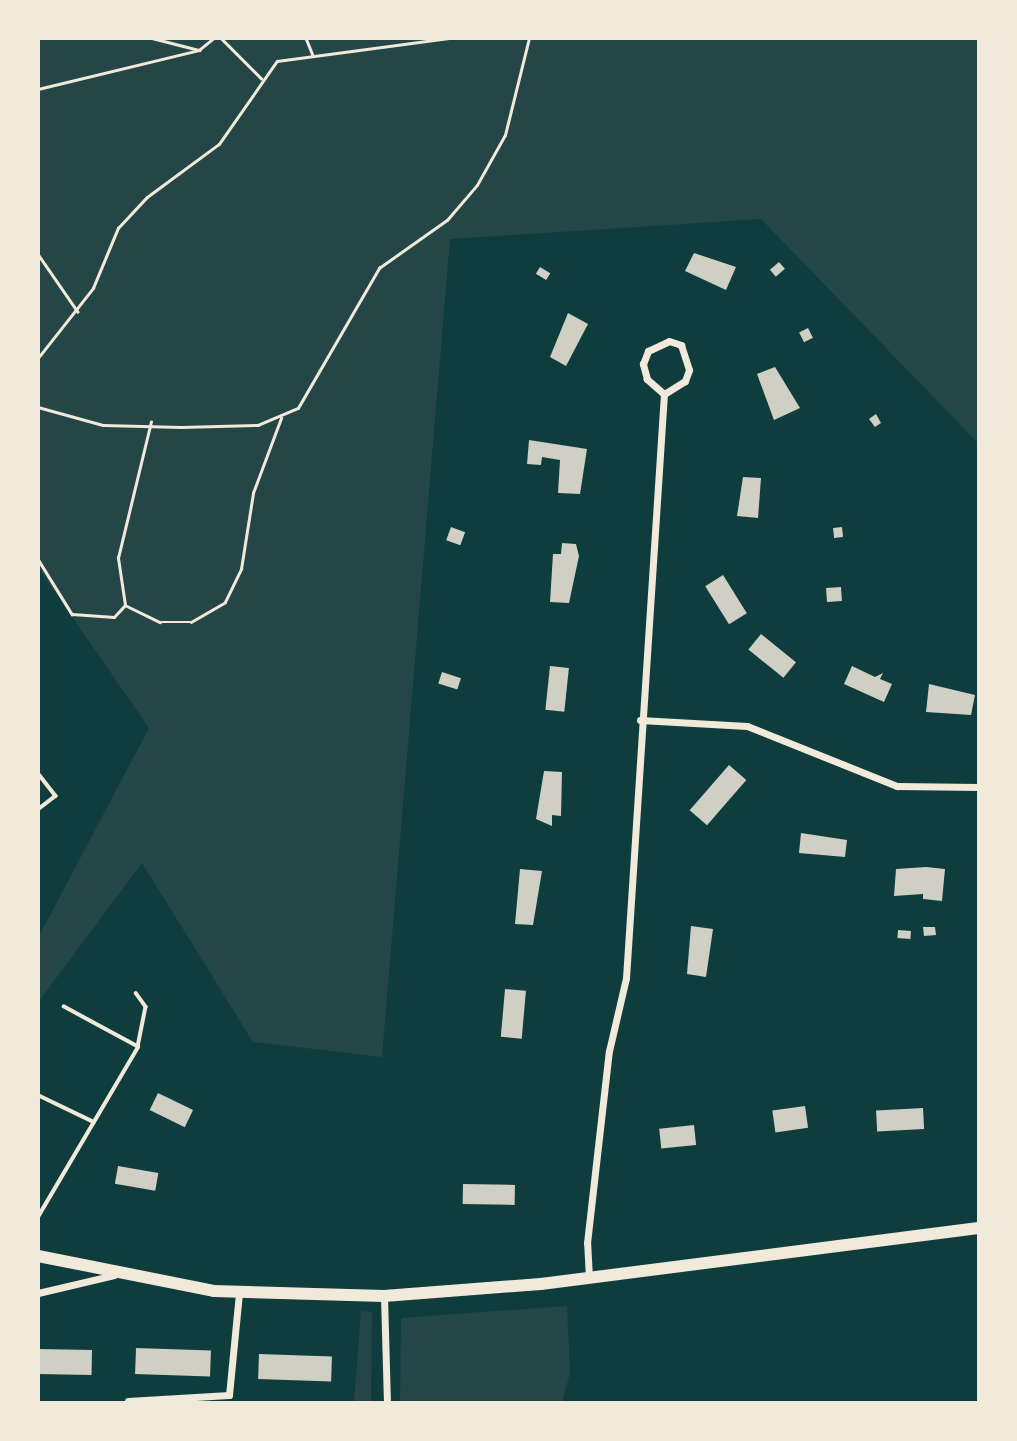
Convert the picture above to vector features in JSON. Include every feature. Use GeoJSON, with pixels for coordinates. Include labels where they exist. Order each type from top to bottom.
{"type":"FeatureCollection","features":[{"type":"Feature","properties":{"kind":"highway"},"geometry":{"type":"LineString","coordinates":[[38,1256],[114,1275],[239,1293],[384,1296],[589,1278],[978,1228]]}},
{"type":"Feature","properties":{"kind":"street"},"geometry":{"type":"LineString","coordinates":[[669,341],[681,345],[689,370],[685,381],[664,394],[647,379],[643,363],[648,351],[669,341]]}},
{"type":"Feature","properties":{"kind":"street"},"geometry":{"type":"LineString","coordinates":[[589,1278],[587,1243],[609,1051],[626,978],[640,720],[664,394]]}},
{"type":"Feature","properties":{"kind":"street"},"geometry":{"type":"LineString","coordinates":[[640,720],[747,726],[897,786],[978,787]]}},
{"type":"Feature","properties":{"kind":"street"},"geometry":{"type":"LineString","coordinates":[[38,1293],[114,1275]]}},
{"type":"Feature","properties":{"kind":"street"},"geometry":{"type":"LineString","coordinates":[[128,1401],[226,1401],[239,1293]]}},
{"type":"Feature","properties":{"kind":"street"},"geometry":{"type":"LineString","coordinates":[[384,1296],[387,1402]]}},
{"type":"Feature","properties":{"kind":"lane"},"geometry":{"type":"LineString","coordinates":[[38,773],[56,796],[38,810]]}},
{"type":"Feature","properties":{"kind":"lane"},"geometry":{"type":"LineString","coordinates":[[38,1217],[138,1047],[146,1007],[136,993]]}},
{"type":"Feature","properties":{"kind":"lane"},"geometry":{"type":"LineString","coordinates":[[64,1007],[138,1047]]}},
{"type":"Feature","properties":{"kind":"lane"},"geometry":{"type":"LineString","coordinates":[[38,1095],[94,1122]]}},
{"type":"Feature","properties":{"kind":"lane"},"geometry":{"type":"LineString","coordinates":[[38,1203],[45,1206]]}},
{"type":"Feature","properties":{"kind":"path"},"geometry":{"type":"LineString","coordinates":[[152,38],[199,50]]}},
{"type":"Feature","properties":{"kind":"path"},"geometry":{"type":"LineString","coordinates":[[38,89],[199,50],[214,38]]}},
{"type":"Feature","properties":{"kind":"path"},"geometry":{"type":"LineString","coordinates":[[221,38],[261,78]]}},
{"type":"Feature","properties":{"kind":"path"},"geometry":{"type":"LineString","coordinates":[[306,38],[313,55]]}},
{"type":"Feature","properties":{"kind":"path"},"geometry":{"type":"LineString","coordinates":[[38,358],[78,312],[118,228],[147,197],[219,144],[261,78],[290,55],[423,47],[450,38]]}},
{"type":"Feature","properties":{"kind":"path"},"geometry":{"type":"LineString","coordinates":[[38,407],[103,425],[151,422],[258,425],[281,418],[298,408],[379,268],[447,220],[477,185],[505,135],[528,38]]}},
{"type":"Feature","properties":{"kind":"path"},"geometry":{"type":"LineString","coordinates":[[38,254],[78,312]]}},
{"type":"Feature","properties":{"kind":"path"},"geometry":{"type":"LineString","coordinates":[[125,605],[160,621],[191,622],[225,602],[241,569],[253,493],[281,418]]}},
{"type":"Feature","properties":{"kind":"path"},"geometry":{"type":"LineString","coordinates":[[125,605],[118,558],[151,422]]}},
{"type":"Feature","properties":{"kind":"path"},"geometry":{"type":"LineString","coordinates":[[38,559],[72,614],[114,617],[125,605]]}},
{"type":"Feature","properties":{"kind":"shaded area"},"geometry":{"type":"Polygon","coordinates":[[[39,39],[978,39],[978,443],[761,219],[450,239],[382,1057],[253,1042],[142,863],[39,1001],[39,936],[149,728],[39,569],[39,39]]]}},
{"type":"Feature","properties":{"kind":"shaded area"},"geometry":{"type":"Polygon","coordinates":[[[567,1306],[570,1373],[562,1402],[400,1402],[401,1318],[567,1306]]]}},
{"type":"Feature","properties":{"kind":"shaded area"},"geometry":{"type":"Polygon","coordinates":[[[361,1311],[372,1312],[371,1402],[354,1402],[361,1311]]]}},
{"type":"Feature","properties":{"kind":"building"},"geometry":{"type":"Polygon","coordinates":[[[694,253],[736,267],[726,290],[685,271],[694,253]]]}},
{"type":"Feature","properties":{"kind":"building"},"geometry":{"type":"Polygon","coordinates":[[[779,262],[785,269],[776,277],[770,270],[779,262]]]}},
{"type":"Feature","properties":{"kind":"building"},"geometry":{"type":"Polygon","coordinates":[[[540,267],[550,273],[546,280],[536,274],[540,267]]]}},
{"type":"Feature","properties":{"kind":"building"},"geometry":{"type":"Polygon","coordinates":[[[568,313],[588,324],[566,366],[550,357],[568,313]]]}},
{"type":"Feature","properties":{"kind":"building"},"geometry":{"type":"Polygon","coordinates":[[[808,328],[813,338],[804,342],[799,333],[808,328]]]}},
{"type":"Feature","properties":{"kind":"building"},"geometry":{"type":"Polygon","coordinates":[[[775,367],[800,408],[774,420],[757,374],[775,367]]]}},
{"type":"Feature","properties":{"kind":"building"},"geometry":{"type":"Polygon","coordinates":[[[876,414],[881,423],[875,427],[869,419],[876,414]]]}},
{"type":"Feature","properties":{"kind":"building"},"geometry":{"type":"Polygon","coordinates":[[[529,440],[587,449],[580,494],[558,493],[560,460],[542,457],[541,465],[527,464],[529,440]]]}},
{"type":"Feature","properties":{"kind":"building"},"geometry":{"type":"Polygon","coordinates":[[[743,477],[761,478],[758,518],[737,516],[743,477]]]}},
{"type":"Feature","properties":{"kind":"building"},"geometry":{"type":"Polygon","coordinates":[[[451,527],[465,532],[460,545],[446,540],[451,527]]]}},
{"type":"Feature","properties":{"kind":"building"},"geometry":{"type":"Polygon","coordinates":[[[842,527],[843,537],[834,538],[833,528],[842,527]]]}},
{"type":"Feature","properties":{"kind":"building"},"geometry":{"type":"Polygon","coordinates":[[[562,543],[576,544],[579,556],[569,603],[550,602],[553,554],[561,554],[562,543]]]}},
{"type":"Feature","properties":{"kind":"building"},"geometry":{"type":"Polygon","coordinates":[[[723,575],[747,613],[729,624],[705,586],[723,575]]]}},
{"type":"Feature","properties":{"kind":"building"},"geometry":{"type":"Polygon","coordinates":[[[841,587],[842,601],[827,602],[826,588],[841,587]]]}},
{"type":"Feature","properties":{"kind":"building"},"geometry":{"type":"Polygon","coordinates":[[[761,634],[796,662],[783,678],[748,650],[761,634]]]}},
{"type":"Feature","properties":{"kind":"building"},"geometry":{"type":"Polygon","coordinates":[[[550,666],[569,668],[564,712],[545,710],[550,666]]]}},
{"type":"Feature","properties":{"kind":"building"},"geometry":{"type":"Polygon","coordinates":[[[852,666],[875,677],[883,673],[880,679],[892,684],[884,702],[844,684],[852,666]]]}},
{"type":"Feature","properties":{"kind":"building"},"geometry":{"type":"Polygon","coordinates":[[[442,672],[461,678],[457,690],[438,683],[442,672]]]}},
{"type":"Feature","properties":{"kind":"building"},"geometry":{"type":"Polygon","coordinates":[[[929,684],[975,695],[971,715],[926,712],[929,684]]]}},
{"type":"Feature","properties":{"kind":"building"},"geometry":{"type":"Polygon","coordinates":[[[729,765],[746,780],[707,825],[690,810],[729,765]]]}},
{"type":"Feature","properties":{"kind":"building"},"geometry":{"type":"Polygon","coordinates":[[[544,771],[562,772],[561,816],[552,815],[552,826],[536,819],[544,771]]]}},
{"type":"Feature","properties":{"kind":"building"},"geometry":{"type":"Polygon","coordinates":[[[801,833],[847,840],[845,857],[799,853],[801,833]]]}},
{"type":"Feature","properties":{"kind":"building"},"geometry":{"type":"Polygon","coordinates":[[[520,869],[542,871],[533,925],[515,924],[520,869]]]}},
{"type":"Feature","properties":{"kind":"building"},"geometry":{"type":"Polygon","coordinates":[[[896,869],[945,869],[942,901],[923,899],[923,894],[894,896],[896,869]]]}},
{"type":"Feature","properties":{"kind":"building"},"geometry":{"type":"Polygon","coordinates":[[[691,926],[713,929],[706,977],[687,974],[691,926]]]}},
{"type":"Feature","properties":{"kind":"building"},"geometry":{"type":"Polygon","coordinates":[[[923,927],[935,927],[936,935],[924,936],[923,927]]]}},
{"type":"Feature","properties":{"kind":"building"},"geometry":{"type":"Polygon","coordinates":[[[898,930],[911,931],[910,939],[897,938],[898,930]]]}},
{"type":"Feature","properties":{"kind":"building"},"geometry":{"type":"Polygon","coordinates":[[[505,989],[526,991],[522,1039],[501,1037],[505,989]]]}},
{"type":"Feature","properties":{"kind":"building"},"geometry":{"type":"Polygon","coordinates":[[[158,1093],[193,1110],[185,1127],[150,1110],[158,1093]]]}},
{"type":"Feature","properties":{"kind":"building"},"geometry":{"type":"Polygon","coordinates":[[[805,1106],[808,1128],[775,1132],[772,1111],[805,1106]]]}},
{"type":"Feature","properties":{"kind":"building"},"geometry":{"type":"Polygon","coordinates":[[[923,1108],[924,1129],[877,1131],[876,1110],[923,1108]]]}},
{"type":"Feature","properties":{"kind":"building"},"geometry":{"type":"Polygon","coordinates":[[[694,1125],[696,1145],[661,1149],[659,1129],[694,1125]]]}},
{"type":"Feature","properties":{"kind":"building"},"geometry":{"type":"Polygon","coordinates":[[[118,1166],[158,1173],[155,1191],[115,1184],[118,1166]]]}},
{"type":"Feature","properties":{"kind":"building"},"geometry":{"type":"Polygon","coordinates":[[[463,1184],[515,1185],[515,1205],[463,1204],[463,1184]]]}},
{"type":"Feature","properties":{"kind":"building"},"geometry":{"type":"Polygon","coordinates":[[[136,1348],[211,1351],[210,1377],[135,1374],[136,1348]]]}},
{"type":"Feature","properties":{"kind":"building"},"geometry":{"type":"Polygon","coordinates":[[[38,1349],[92,1350],[92,1375],[38,1374],[38,1349]]]}},
{"type":"Feature","properties":{"kind":"building"},"geometry":{"type":"Polygon","coordinates":[[[259,1354],[332,1357],[331,1382],[258,1379],[259,1354]]]}}]}
